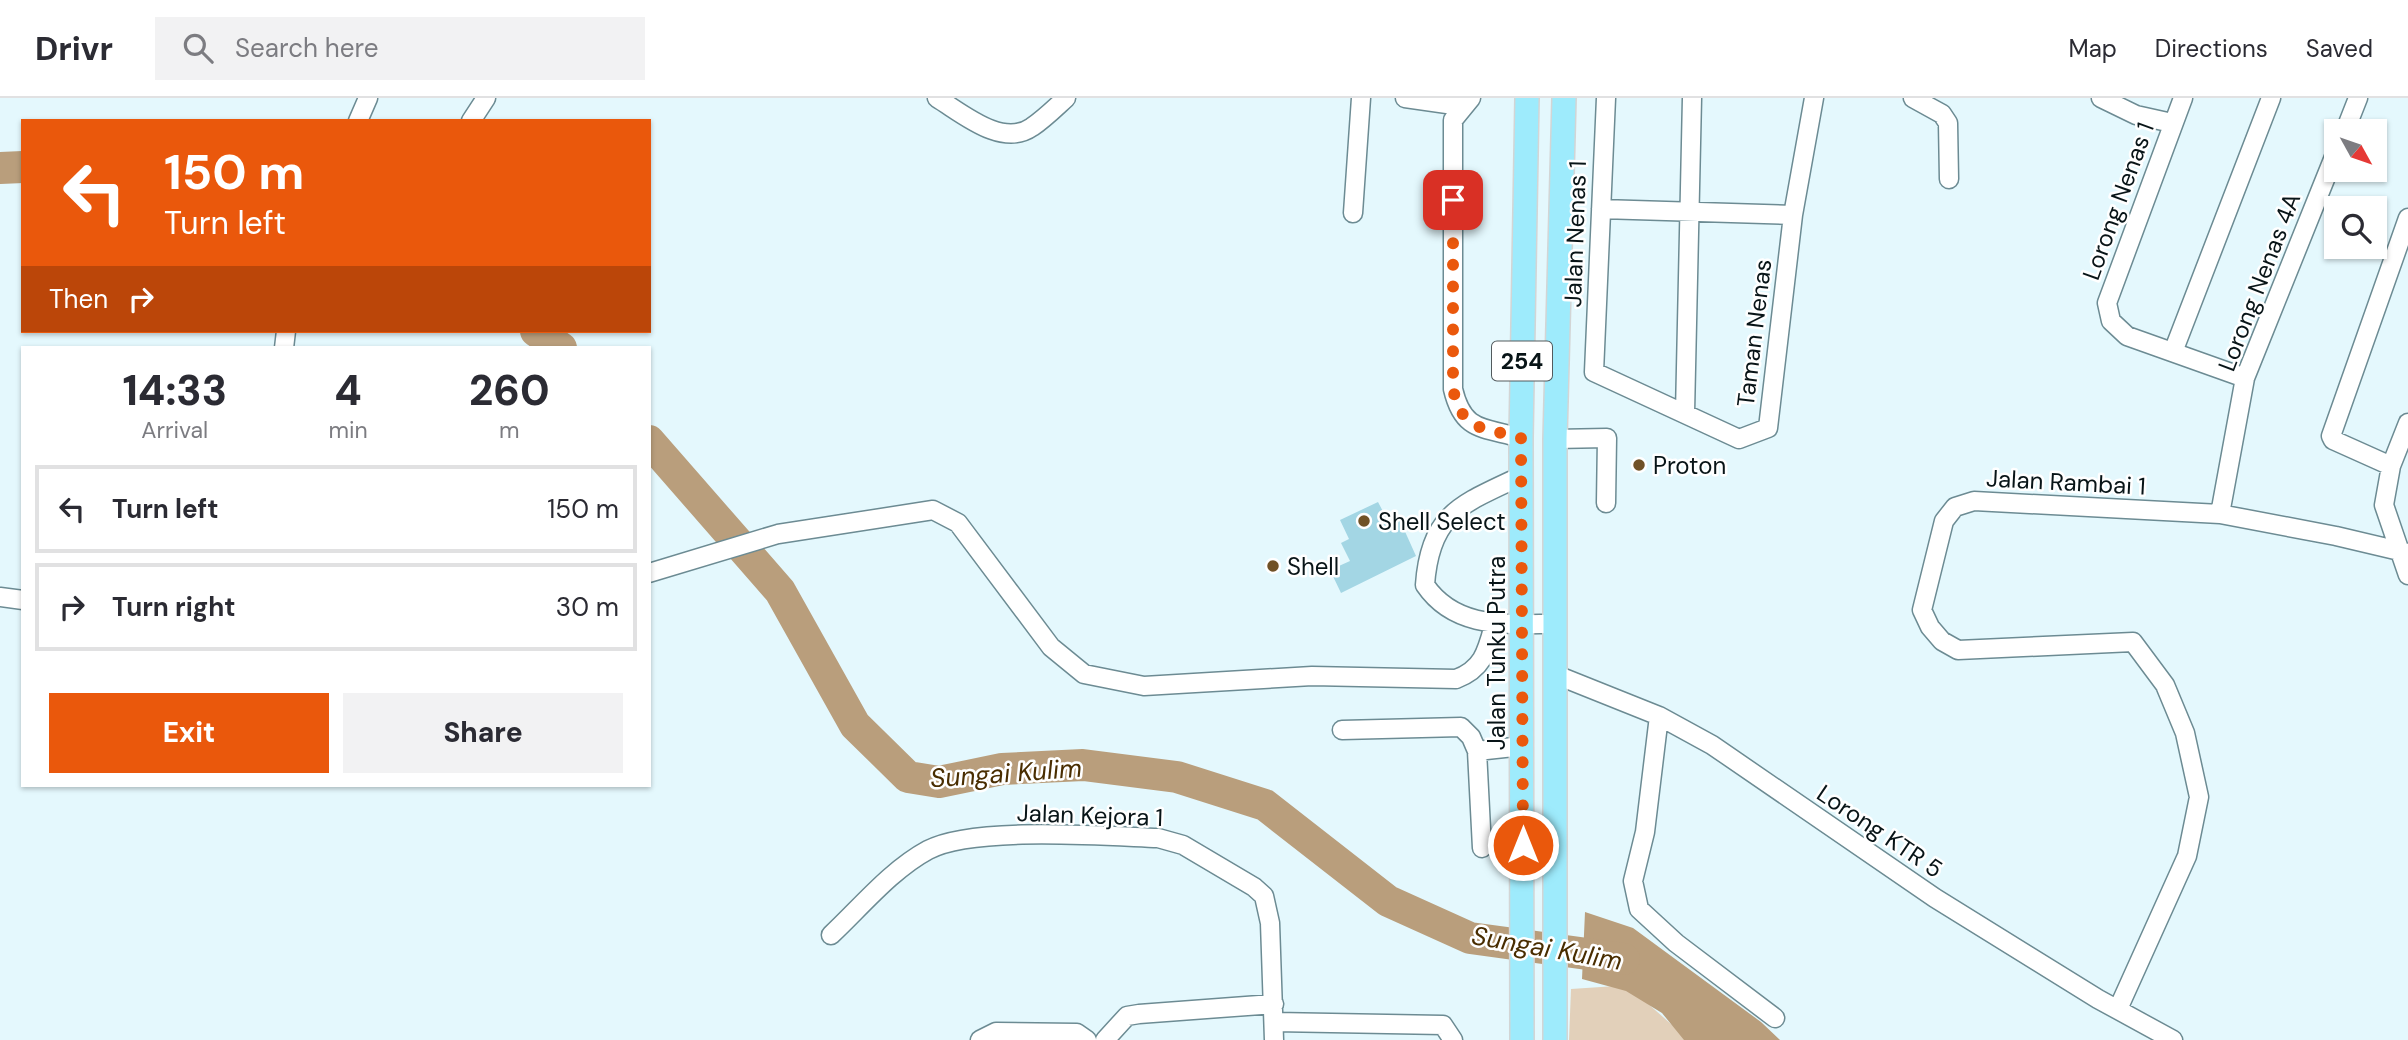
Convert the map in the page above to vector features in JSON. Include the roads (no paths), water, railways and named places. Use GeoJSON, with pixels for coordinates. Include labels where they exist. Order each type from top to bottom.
{"type":"FeatureCollection","features":[{"type":"Feature","properties":{"kind":"main road","name":"Jalan Tunku Putra"},"geometry":{"type":"LineString","coordinates":[[1522,1040],[1521,438],[1527,98]]}},
{"type":"Feature","properties":{"kind":"main road","name":"254"},"geometry":{"type":"LineString","coordinates":[[1555,1040],[1553,625],[1564,98]]}},
{"type":"Feature","properties":{"kind":"street"},"geometry":{"type":"LineString","coordinates":[[359,119],[368,98]]}},
{"type":"Feature","properties":{"kind":"street"},"geometry":{"type":"LineString","coordinates":[[472,119],[486,98]]}},
{"type":"Feature","properties":{"kind":"street"},"geometry":{"type":"LineString","coordinates":[[937,98],[992,131],[1021,133],[1066,98]]}},
{"type":"Feature","properties":{"kind":"street"},"geometry":{"type":"LineString","coordinates":[[1353,214],[1361,98]]}},
{"type":"Feature","properties":{"kind":"street"},"geometry":{"type":"LineString","coordinates":[[1405,98],[1466,102]]}},
{"type":"Feature","properties":{"kind":"street","name":"Jalan Nenas 1"},"geometry":{"type":"LineString","coordinates":[[1594,372],[1605,98]]}},
{"type":"Feature","properties":{"kind":"street"},"geometry":{"type":"LineString","coordinates":[[1685,413],[1692,98]]}},
{"type":"Feature","properties":{"kind":"street","name":"Taman Nenas"},"geometry":{"type":"LineString","coordinates":[[1594,372],[1739,439],[1768,428],[1793,215],[1814,98]]}},
{"type":"Feature","properties":{"kind":"street"},"geometry":{"type":"LineString","coordinates":[[1913,98],[1942,114],[1948,123],[1949,179]]}},
{"type":"Feature","properties":{"kind":"street"},"geometry":{"type":"LineString","coordinates":[[2101,98],[2136,115],[2172,123]]}},
{"type":"Feature","properties":{"kind":"street","name":"Lorong Nenas 1"},"geometry":{"type":"LineString","coordinates":[[2173,352],[2127,336],[2111,321],[2107,303],[2183,98]]}},
{"type":"Feature","properties":{"kind":"street"},"geometry":{"type":"LineString","coordinates":[[2245,378],[2173,352],[2271,98]]}},
{"type":"Feature","properties":{"kind":"street"},"geometry":{"type":"LineString","coordinates":[[2350,119],[2358,98]]}},
{"type":"Feature","properties":{"kind":"street"},"geometry":{"type":"LineString","coordinates":[[1466,102],[1453,120],[1453,389],[1458,410],[1471,424],[1521,438]]}},
{"type":"Feature","properties":{"kind":"street","name":"Lorong Nenas 4A"},"geometry":{"type":"LineString","coordinates":[[2220,514],[2245,378],[2324,182]]}},
{"type":"Feature","properties":{"kind":"street"},"geometry":{"type":"LineString","coordinates":[[1601,209],[1793,215]]}},
{"type":"Feature","properties":{"kind":"street"},"geometry":{"type":"LineString","coordinates":[[2399,457],[2333,440],[2331,436],[2408,218]]}},
{"type":"Feature","properties":{"kind":"street"},"geometry":{"type":"LineString","coordinates":[[2408,423],[2384,505],[2405,548],[2408,575]]}},
{"type":"Feature","properties":{"kind":"street"},"geometry":{"type":"LineString","coordinates":[[1555,439],[1607,438],[1606,503]]}},
{"type":"Feature","properties":{"kind":"street"},"geometry":{"type":"LineString","coordinates":[[1521,475],[1467,502],[1438,529],[1426,567],[1425,585],[1443,604],[1466,617],[1494,625],[1553,625]]}},
{"type":"Feature","properties":{"kind":"street","name":"Jalan Rambai 1"},"geometry":{"type":"LineString","coordinates":[[2118,1010],[2187,856],[2199,797],[2185,733],[2165,685],[2133,642],[1958,650],[1942,642],[1922,610],[1944,521],[1955,507],[1974,501],[2220,514],[2405,548]]}},
{"type":"Feature","properties":{"kind":"street"},"geometry":{"type":"LineString","coordinates":[[651,572],[778,534],[933,510],[958,523],[1051,647],[1084,674],[1144,686],[1312,676],[1456,679],[1472,673],[1487,651],[1494,625]]}},
{"type":"Feature","properties":{"kind":"street"},"geometry":{"type":"LineString","coordinates":[[0,597],[21,600]]}},
{"type":"Feature","properties":{"kind":"street","name":"Lorong KTR 5"},"geometry":{"type":"LineString","coordinates":[[1554,674],[1659,716],[1712,745],[1924,890],[2118,1010],[2173,1040]]}},
{"type":"Feature","properties":{"kind":"street"},"geometry":{"type":"LineString","coordinates":[[1659,716],[1645,832],[1633,881],[1639,909],[1676,943],[1775,1018]]}},
{"type":"Feature","properties":{"kind":"street"},"geometry":{"type":"LineString","coordinates":[[1342,730],[1461,727],[1471,737],[1477,751],[1482,848]]}},
{"type":"Feature","properties":{"kind":"street"},"geometry":{"type":"LineString","coordinates":[[1477,751],[1523,746]]}},
{"type":"Feature","properties":{"kind":"street","name":"Jalan Kejora 1"},"geometry":{"type":"LineString","coordinates":[[831,935],[909,862],[946,842],[1000,836],[1158,838],[1183,845],[1264,896],[1270,923],[1274,1022]]}},
{"type":"Feature","properties":{"kind":"street"},"geometry":{"type":"LineString","coordinates":[[1105,1040],[1127,1016],[1169,1010],[1274,1022],[1443,1025],[1453,1040]]}},
{"type":"Feature","properties":{"kind":"street"},"geometry":{"type":"LineString","coordinates":[[988,1036],[1077,1033],[1087,1040]]}},
{"type":"Feature","properties":{"kind":"waterway","name":"Sungai Kulim"},"geometry":{"type":"LineString","coordinates":[[0,168],[21,167]]}},
{"type":"Feature","properties":{"kind":"waterway","name":"Sungai Kulim"},"geometry":{"type":"LineString","coordinates":[[539,333],[558,346]]}},
{"type":"Feature","properties":{"kind":"waterway","name":"Sungai Kulim"},"geometry":{"type":"LineString","coordinates":[[651,443],[780,591],[855,725],[908,777],[939,782],[1002,769],[1083,765],[1177,777],[1265,805],[1388,901],[1470,938],[1624,959]]}},
{"type":"Feature","properties":{"kind":"place","name":"Proton"},"geometry":{"type":"Point","coordinates":[1639,465]}},
{"type":"Feature","properties":{"kind":"place","name":"Shell Select"},"geometry":{"type":"Point","coordinates":[1364,521]}},
{"type":"Feature","properties":{"kind":"place","name":"Shell"},"geometry":{"type":"Point","coordinates":[1273,566]}}]}
